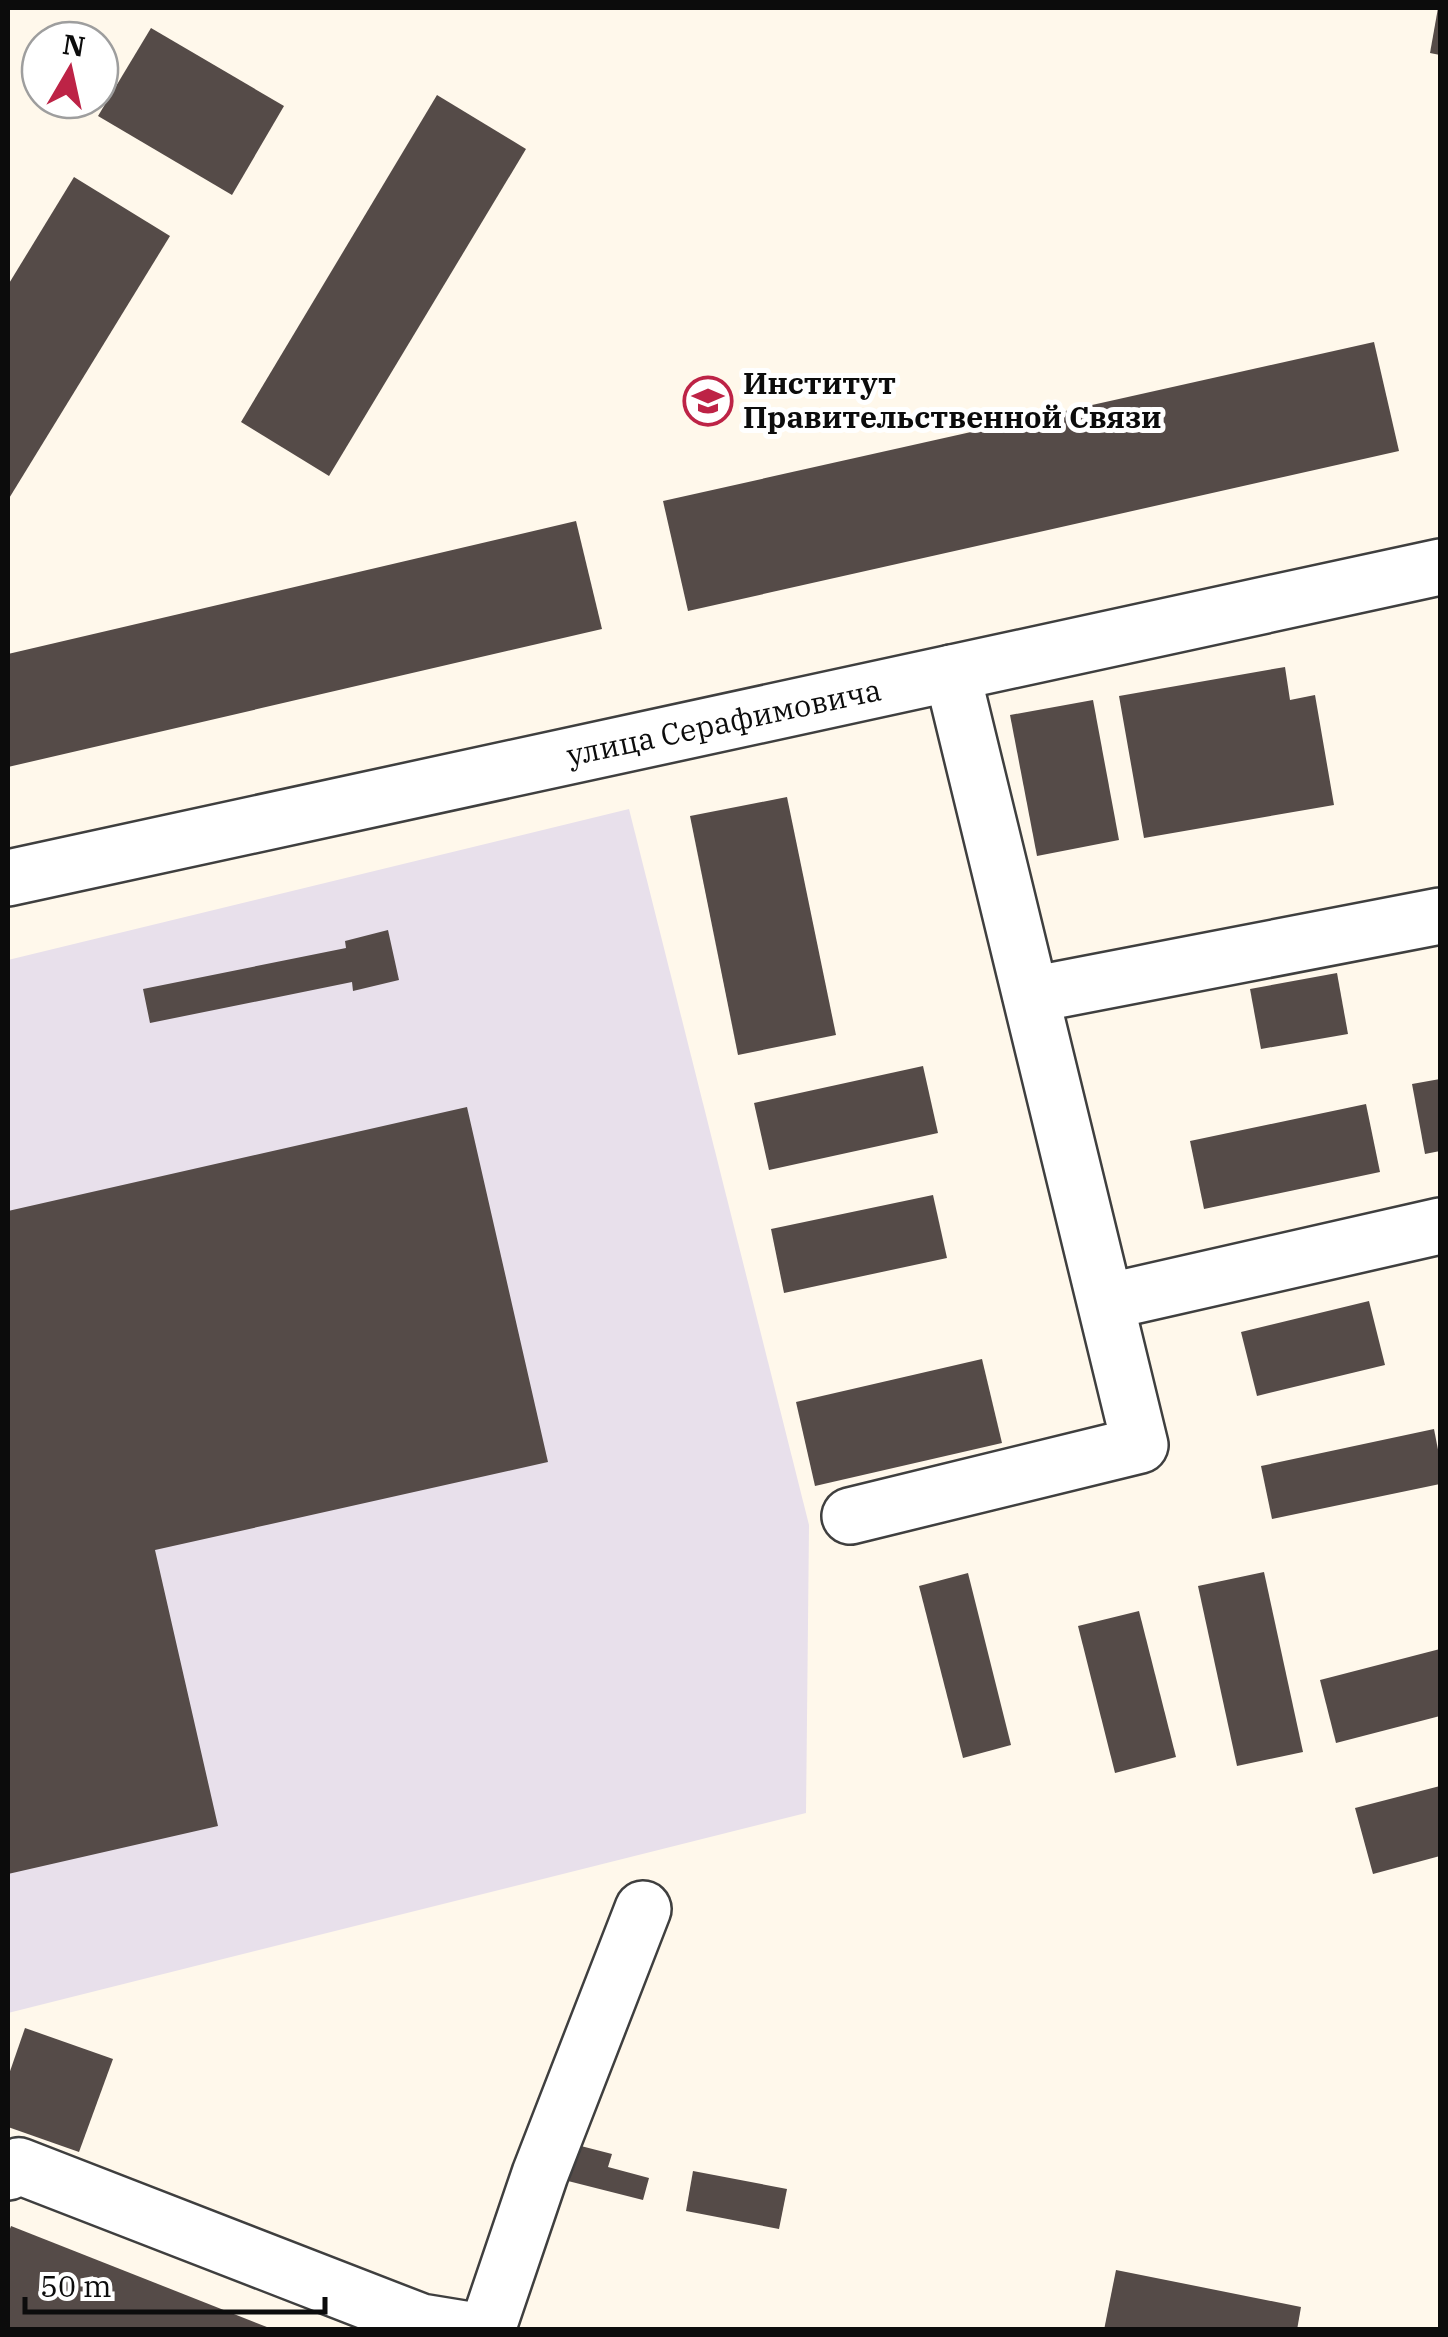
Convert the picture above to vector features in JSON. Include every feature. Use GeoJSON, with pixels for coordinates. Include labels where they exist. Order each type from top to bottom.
{"type":"FeatureCollection","features":[{"type":"Feature","properties":{"kind":"street","name":"улица Серафимовича"},"geometry":{"type":"LineString","coordinates":[[8,878],[1440,567]]}},
{"type":"Feature","properties":{"kind":"street"},"geometry":{"type":"LineString","coordinates":[[850,1516],[1140,1445],[952,673]]}},
{"type":"Feature","properties":{"kind":"street"},"geometry":{"type":"LineString","coordinates":[[1031,995],[1440,916]]}},
{"type":"Feature","properties":{"kind":"street"},"geometry":{"type":"LineString","coordinates":[[1106,1302],[1440,1226]]}},
{"type":"Feature","properties":{"kind":"street"},"geometry":{"type":"LineString","coordinates":[[488,2330],[540,2174],[643,1909]]}},
{"type":"Feature","properties":{"kind":"street"},"geometry":{"type":"LineString","coordinates":[[8,2172],[19,2166],[421,2322],[470,2330]]}},
{"type":"Feature","properties":{"kind":"shaded area"},"geometry":{"type":"Polygon","coordinates":[[[629,809],[809,1525],[806,1813],[8,2013],[8,960],[629,809]]]}},
{"type":"Feature","properties":{"kind":"building"},"geometry":{"type":"Polygon","coordinates":[[[1440,8],[1440,55],[1430,53],[1440,8]]]}},
{"type":"Feature","properties":{"kind":"building"},"geometry":{"type":"Polygon","coordinates":[[[151,28],[284,106],[232,195],[105,120],[120,120],[120,79],[151,28]]]}},
{"type":"Feature","properties":{"kind":"building"},"geometry":{"type":"Polygon","coordinates":[[[437,95],[526,149],[329,476],[241,422],[437,95]]]}},
{"type":"Feature","properties":{"kind":"building"},"geometry":{"type":"Polygon","coordinates":[[[74,177],[170,236],[8,500],[8,285],[74,177]]]}},
{"type":"Feature","properties":{"kind":"building"},"geometry":{"type":"Polygon","coordinates":[[[1374,342],[1399,451],[688,611],[663,501],[1374,342]]]}},
{"type":"Feature","properties":{"kind":"building"},"geometry":{"type":"Polygon","coordinates":[[[576,521],[602,629],[8,767],[8,654],[576,521]]]}},
{"type":"Feature","properties":{"kind":"building"},"geometry":{"type":"Polygon","coordinates":[[[1285,667],[1290,700],[1315,695],[1334,805],[1144,838],[1119,696],[1285,667]]]}},
{"type":"Feature","properties":{"kind":"building"},"geometry":{"type":"Polygon","coordinates":[[[1093,700],[1119,840],[1037,856],[1010,715],[1093,700]]]}},
{"type":"Feature","properties":{"kind":"building"},"geometry":{"type":"Polygon","coordinates":[[[787,797],[836,1035],[738,1055],[690,816],[787,797]]]}},
{"type":"Feature","properties":{"kind":"building"},"geometry":{"type":"Polygon","coordinates":[[[388,930],[399,980],[353,991],[352,982],[150,1023],[143,989],[346,948],[345,941],[388,930]]]}},
{"type":"Feature","properties":{"kind":"building"},"geometry":{"type":"Polygon","coordinates":[[[1337,973],[1348,1034],[1261,1049],[1250,989],[1337,973]]]}},
{"type":"Feature","properties":{"kind":"building"},"geometry":{"type":"Polygon","coordinates":[[[923,1066],[938,1133],[769,1170],[754,1103],[923,1066]]]}},
{"type":"Feature","properties":{"kind":"building"},"geometry":{"type":"Polygon","coordinates":[[[1440,1079],[1440,1151],[1425,1154],[1412,1084],[1440,1079]]]}},
{"type":"Feature","properties":{"kind":"building"},"geometry":{"type":"Polygon","coordinates":[[[1366,1104],[1380,1172],[1204,1209],[1190,1141],[1366,1104]]]}},
{"type":"Feature","properties":{"kind":"building"},"geometry":{"type":"Polygon","coordinates":[[[467,1107],[548,1462],[155,1550],[218,1826],[8,1874],[8,1211],[467,1107]]]}},
{"type":"Feature","properties":{"kind":"building"},"geometry":{"type":"Polygon","coordinates":[[[933,1195],[947,1258],[784,1293],[771,1229],[933,1195]]]}},
{"type":"Feature","properties":{"kind":"building"},"geometry":{"type":"Polygon","coordinates":[[[1369,1301],[1385,1365],[1257,1396],[1241,1332],[1369,1301]]]}},
{"type":"Feature","properties":{"kind":"building"},"geometry":{"type":"Polygon","coordinates":[[[982,1359],[1002,1443],[815,1486],[796,1402],[982,1359]]]}},
{"type":"Feature","properties":{"kind":"building"},"geometry":{"type":"Polygon","coordinates":[[[1434,1429],[1440,1484],[1272,1519],[1261,1466],[1434,1429]]]}},
{"type":"Feature","properties":{"kind":"building"},"geometry":{"type":"Polygon","coordinates":[[[1264,1572],[1303,1752],[1237,1766],[1198,1586],[1264,1572]]]}},
{"type":"Feature","properties":{"kind":"building"},"geometry":{"type":"Polygon","coordinates":[[[968,1573],[1011,1745],[963,1758],[919,1586],[968,1573]]]}},
{"type":"Feature","properties":{"kind":"building"},"geometry":{"type":"Polygon","coordinates":[[[1139,1611],[1176,1757],[1115,1773],[1078,1626],[1139,1611]]]}},
{"type":"Feature","properties":{"kind":"building"},"geometry":{"type":"Polygon","coordinates":[[[1440,1649],[1440,1716],[1336,1743],[1320,1680],[1440,1649]]]}},
{"type":"Feature","properties":{"kind":"building"},"geometry":{"type":"Polygon","coordinates":[[[1440,1786],[1440,1856],[1373,1874],[1355,1808],[1440,1786]]]}},
{"type":"Feature","properties":{"kind":"building"},"geometry":{"type":"Polygon","coordinates":[[[25,2028],[113,2059],[79,2152],[8,2127],[8,2077],[25,2028]]]}},
{"type":"Feature","properties":{"kind":"building"},"geometry":{"type":"Polygon","coordinates":[[[577,2145],[612,2154],[608,2167],[649,2178],[643,2200],[568,2181],[577,2145]]]}},
{"type":"Feature","properties":{"kind":"building"},"geometry":{"type":"Polygon","coordinates":[[[693,2171],[787,2189],[779,2229],[686,2211],[693,2171]]]}},
{"type":"Feature","properties":{"kind":"building"},"geometry":{"type":"Polygon","coordinates":[[[11,2226],[272,2329],[272,2330],[8,2330],[11,2226]]]}},
{"type":"Feature","properties":{"kind":"building"},"geometry":{"type":"Polygon","coordinates":[[[1116,2270],[1301,2307],[1297,2330],[1104,2330],[1116,2270]]]}},
{"type":"Feature","properties":{"kind":"place","name":"Институт Правительственной Связи"},"geometry":{"type":"Point","coordinates":[708,401]}}]}
